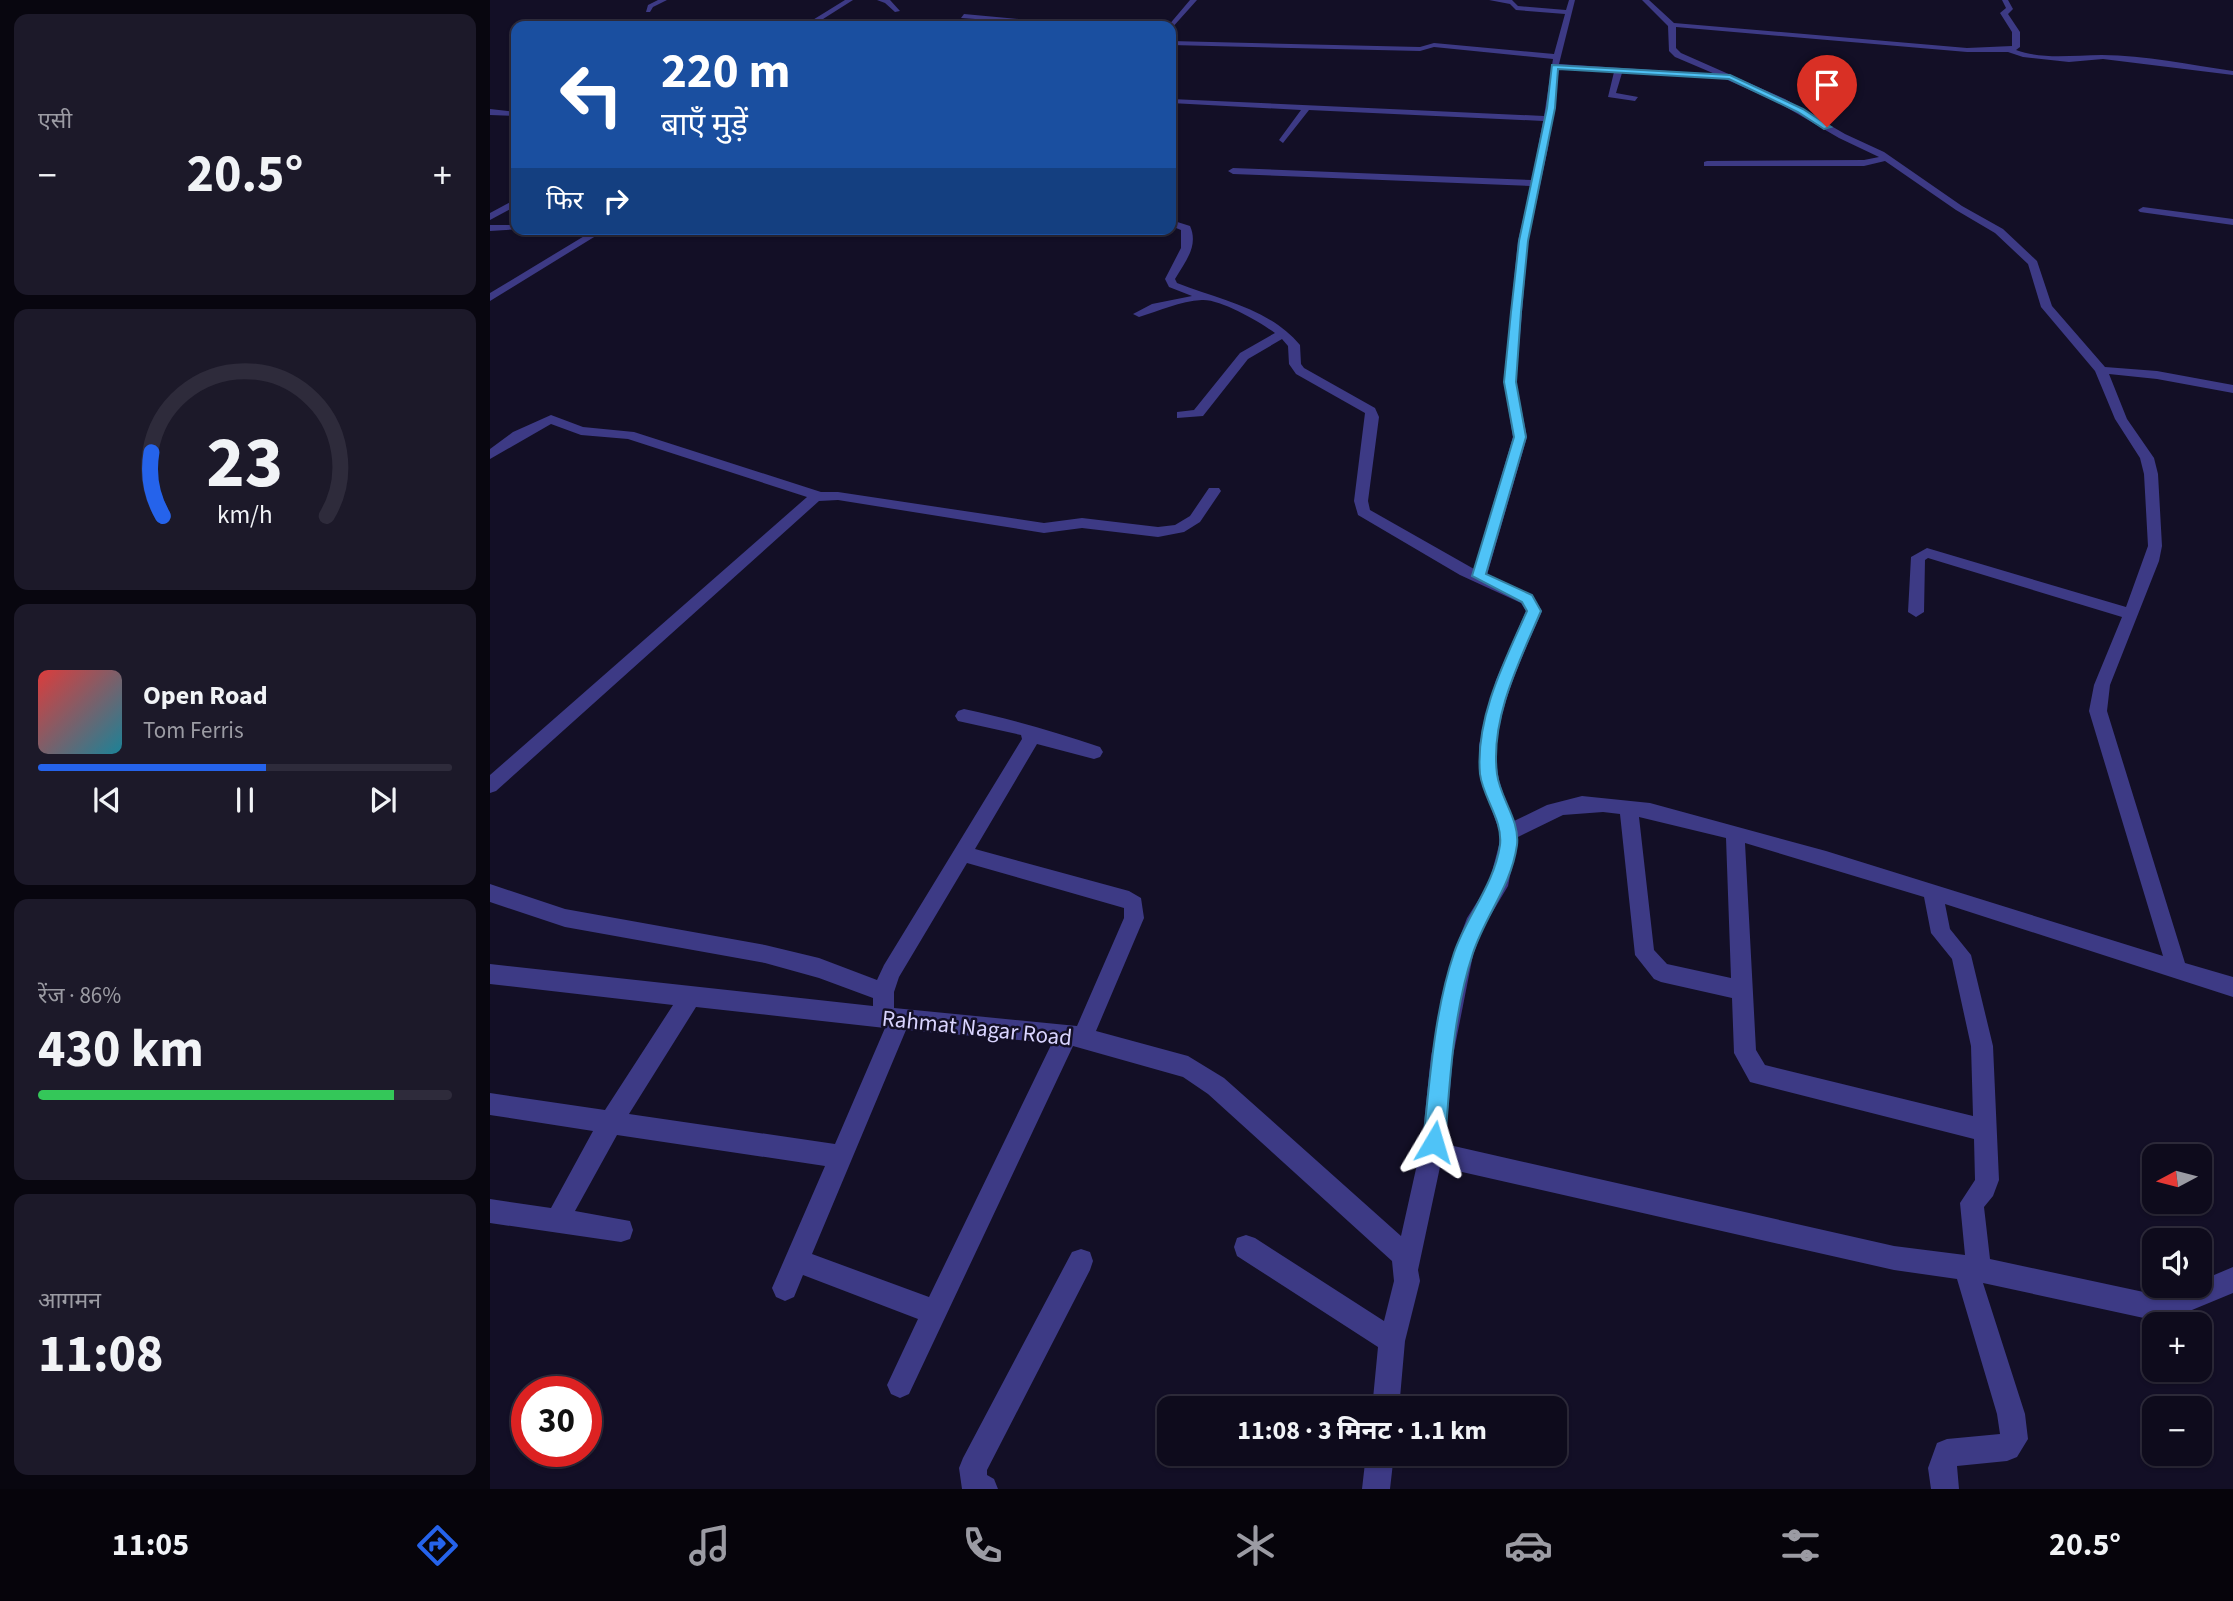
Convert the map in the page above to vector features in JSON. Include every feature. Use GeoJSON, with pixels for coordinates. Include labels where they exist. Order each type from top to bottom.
{"type":"FeatureCollection","features":[{"type":"Feature","properties":{"kind":"street"},"geometry":{"type":"LineString","coordinates":[[648,11],[650,6],[664,0]]}},
{"type":"Feature","properties":{"kind":"street"},"geometry":{"type":"LineString","coordinates":[[816,21],[850,0]]}},
{"type":"Feature","properties":{"kind":"street"},"geometry":{"type":"LineString","coordinates":[[880,0],[888,2],[897,11]]}},
{"type":"Feature","properties":{"kind":"street"},"geometry":{"type":"LineString","coordinates":[[1176,21],[1194,0]]}},
{"type":"Feature","properties":{"kind":"street"},"geometry":{"type":"LineString","coordinates":[[1492,0],[1512,2],[1516,8],[1568,12]]}},
{"type":"Feature","properties":{"kind":"street"},"geometry":{"type":"LineString","coordinates":[[1479,576],[1520,437],[1510,382],[1524,241],[1549,119],[1556,62],[1572,0]]}},
{"type":"Feature","properties":{"kind":"street"},"geometry":{"type":"LineString","coordinates":[[1645,0],[1672,25],[1931,48],[2009,50],[2075,60],[2103,57],[2233,73]]}},
{"type":"Feature","properties":{"kind":"street"},"geometry":{"type":"LineString","coordinates":[[2005,0],[2010,9],[2004,13],[2017,34],[2016,47],[2009,50]]}},
{"type":"Feature","properties":{"kind":"street"},"geometry":{"type":"LineString","coordinates":[[964,16],[1018,21]]}},
{"type":"Feature","properties":{"kind":"street"},"geometry":{"type":"LineString","coordinates":[[1672,25],[1675,53],[1730,77],[1888,158],[1959,208],[1999,231],[2022,250],[2038,275],[2047,307],[2101,370],[2121,419],[2147,458],[2151,474],[2155,546],[2102,685],[2098,711],[2177,970]]}},
{"type":"Feature","properties":{"kind":"street"},"geometry":{"type":"LineString","coordinates":[[1176,43],[1420,49],[1432,45],[1618,72],[1730,77]]}},
{"type":"Feature","properties":{"kind":"street"},"geometry":{"type":"LineString","coordinates":[[1618,72],[1611,95],[1635,99]]}},
{"type":"Feature","properties":{"kind":"street"},"geometry":{"type":"LineString","coordinates":[[1176,100],[1549,119]]}},
{"type":"Feature","properties":{"kind":"street"},"geometry":{"type":"LineString","coordinates":[[1283,140],[1306,108]]}},
{"type":"Feature","properties":{"kind":"street"},"geometry":{"type":"LineString","coordinates":[[490,112],[511,114]]}},
{"type":"Feature","properties":{"kind":"street"},"geometry":{"type":"LineString","coordinates":[[1707,164],[1864,163],[1888,158]]}},
{"type":"Feature","properties":{"kind":"street"},"geometry":{"type":"LineString","coordinates":[[1233,172],[1534,183]]}},
{"type":"Feature","properties":{"kind":"street"},"geometry":{"type":"LineString","coordinates":[[490,217],[511,205]]}},
{"type":"Feature","properties":{"kind":"street"},"geometry":{"type":"LineString","coordinates":[[2143,210],[2233,222]]}},
{"type":"Feature","properties":{"kind":"street"},"geometry":{"type":"LineString","coordinates":[[1176,225],[1186,228],[1189,236],[1171,282],[1203,296],[1247,309],[1283,334],[1296,348],[1295,364],[1300,371],[1371,411],[1373,417],[1361,501],[1363,512],[1479,576],[1527,599],[1534,611],[1504,680],[1488,745],[1489,776],[1508,833],[1498,886],[1475,924],[1463,955],[1442,1056],[1432,1153],[1392,1341],[1386,1396]]}},
{"type":"Feature","properties":{"kind":"street"},"geometry":{"type":"LineString","coordinates":[[490,228],[511,228]]}},
{"type":"Feature","properties":{"kind":"street"},"geometry":{"type":"LineString","coordinates":[[490,298],[592,235]]}},
{"type":"Feature","properties":{"kind":"street"},"geometry":{"type":"LineString","coordinates":[[1139,314],[1160,303],[1181,302],[1203,296]]}},
{"type":"Feature","properties":{"kind":"street"},"geometry":{"type":"LineString","coordinates":[[1182,415],[1198,413],[1244,356],[1283,334]]}},
{"type":"Feature","properties":{"kind":"street"},"geometry":{"type":"LineString","coordinates":[[2101,370],[2157,375],[2233,389]]}},
{"type":"Feature","properties":{"kind":"street"},"geometry":{"type":"LineString","coordinates":[[490,455],[518,435],[551,419],[582,431],[629,435],[818,496],[838,496],[1044,528],[1082,523],[1158,533],[1179,530],[1195,519],[1214,491]]}},
{"type":"Feature","properties":{"kind":"street"},"geometry":{"type":"LineString","coordinates":[[490,786],[818,496]]}},
{"type":"Feature","properties":{"kind":"street"},"geometry":{"type":"LineString","coordinates":[[1916,612],[1918,557],[1927,553],[2131,614]]}},
{"type":"Feature","properties":{"kind":"street"},"geometry":{"type":"LineString","coordinates":[[964,716],[1025,729],[1031,735],[1094,752]]}},
{"type":"Feature","properties":{"kind":"street"},"geometry":{"type":"LineString","coordinates":[[785,1288],[841,1157],[892,1019],[883,992],[891,972],[1031,735]]}},
{"type":"Feature","properties":{"kind":"street"},"geometry":{"type":"LineString","coordinates":[[1508,833],[1556,808],[1597,804],[1629,809],[1735,832],[1932,891],[2082,942],[2233,987]]}},
{"type":"Feature","properties":{"kind":"street"},"geometry":{"type":"LineString","coordinates":[[1629,809],[1645,955],[1661,972],[1742,989]]}},
{"type":"Feature","properties":{"kind":"street"},"geometry":{"type":"LineString","coordinates":[[1735,832],[1745,1053],[1758,1074],[1986,1131]]}},
{"type":"Feature","properties":{"kind":"street"},"geometry":{"type":"LineString","coordinates":[[900,1385],[934,1312],[1134,918],[1134,904],[962,854]]}},
{"type":"Feature","properties":{"kind":"street"},"geometry":{"type":"LineString","coordinates":[[1932,891],[1941,933],[1961,955],[1964,964],[1982,1046],[1987,1180],[1985,1188],[1972,1203],[1972,1269],[2011,1414],[2014,1439],[2007,1447],[1947,1453],[1942,1468],[1945,1489]]}},
{"type":"Feature","properties":{"kind":"street"},"geometry":{"type":"LineString","coordinates":[[490,894],[565,918],[765,954],[819,968],[883,992]]}},
{"type":"Feature","properties":{"kind":"street","name":"Rahmat Nagar Road"},"geometry":{"type":"LineString","coordinates":[[490,974],[892,1019],[1075,1036],[1170,1061],[1200,1073],[1373,1229],[1394,1243],[1404,1255],[1407,1267]]}},
{"type":"Feature","properties":{"kind":"street"},"geometry":{"type":"LineString","coordinates":[[556,1221],[611,1122],[690,997]]}},
{"type":"Feature","properties":{"kind":"street"},"geometry":{"type":"LineString","coordinates":[[490,1104],[841,1157]]}},
{"type":"Feature","properties":{"kind":"street"},"geometry":{"type":"LineString","coordinates":[[1432,1153],[1894,1258],[1972,1269],[2153,1307],[2185,1301],[2207,1289],[2233,1280]]}},
{"type":"Feature","properties":{"kind":"street"},"geometry":{"type":"LineString","coordinates":[[490,1211],[621,1230]]}},
{"type":"Feature","properties":{"kind":"street"},"geometry":{"type":"LineString","coordinates":[[1247,1247],[1392,1341]]}},
{"type":"Feature","properties":{"kind":"street"},"geometry":{"type":"LineString","coordinates":[[796,1260],[934,1312]]}},
{"type":"Feature","properties":{"kind":"street"},"geometry":{"type":"LineString","coordinates":[[984,1489],[973,1482],[973,1468],[1081,1261]]}},
{"type":"Feature","properties":{"kind":"street"},"geometry":{"type":"LineString","coordinates":[[1376,1489],[1379,1466]]}},
{"type":"Feature","properties":{"kind":"route"},"geometry":{"type":"LineString","coordinates":[[1434,1142],[1442,1056],[1463,955],[1475,924],[1498,886],[1508,845],[1508,833],[1489,776],[1488,745],[1504,680],[1534,611],[1527,599],[1479,576],[1520,437],[1518,417],[1510,390],[1516,312],[1524,241],[1533,189],[1544,148],[1555,66],[1730,77],[1800,110],[1827,127]]}}]}
